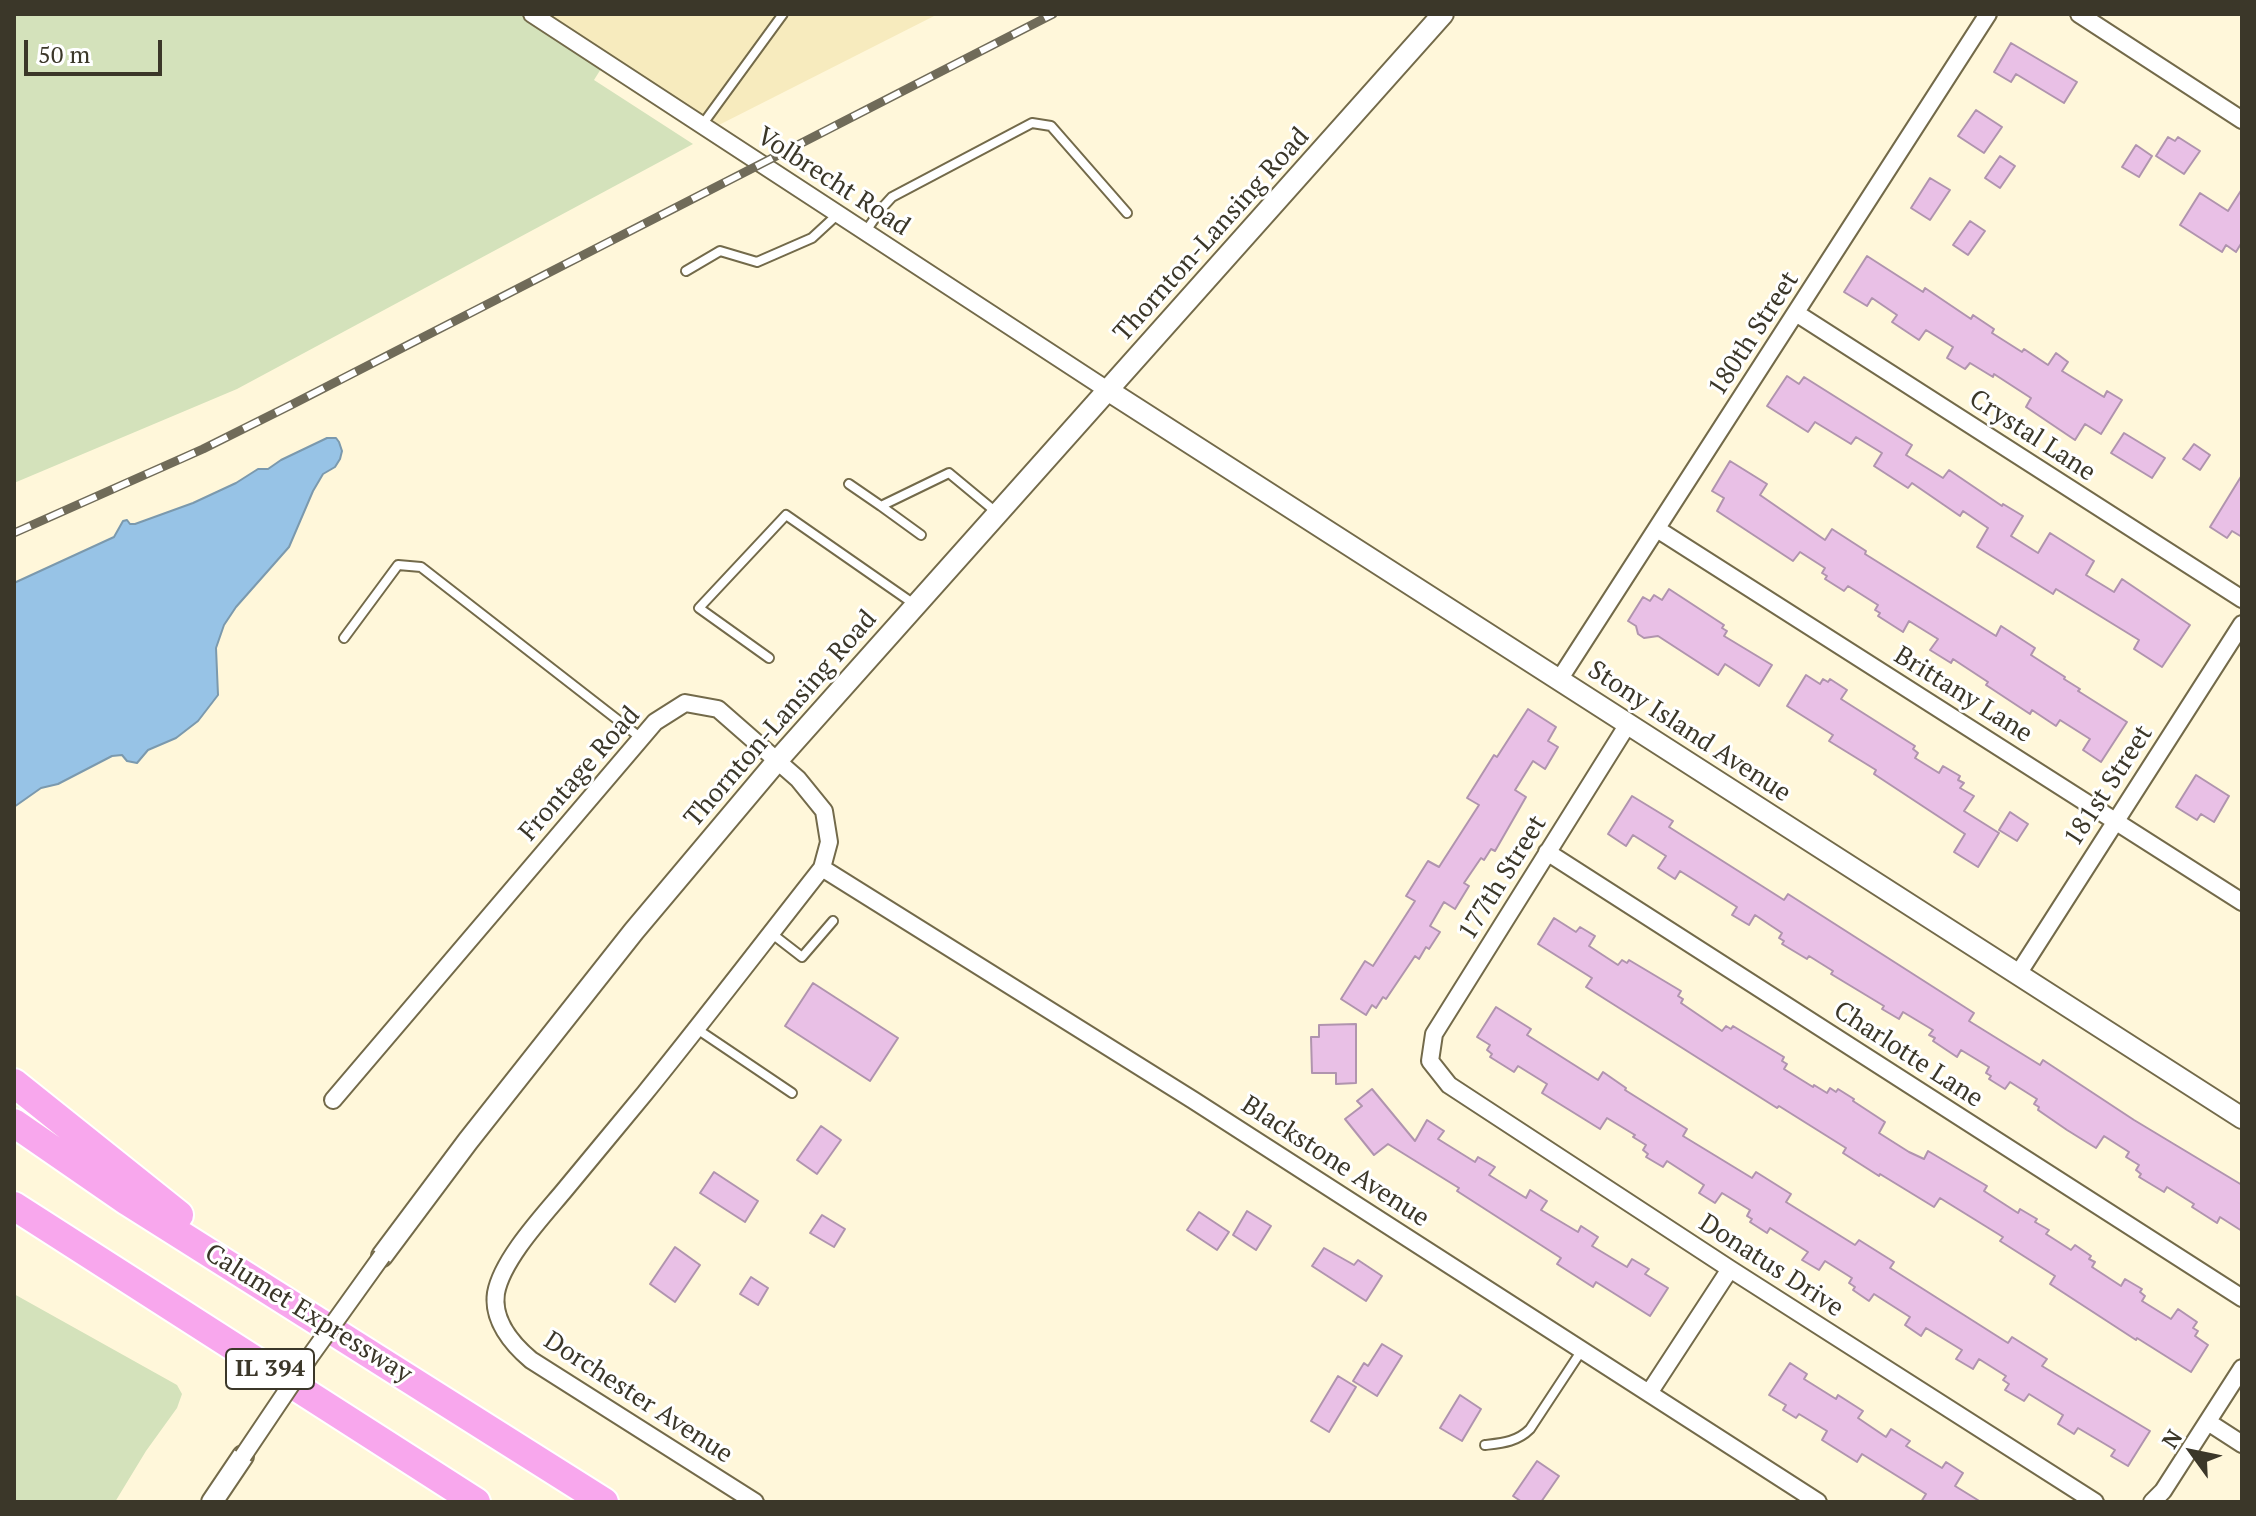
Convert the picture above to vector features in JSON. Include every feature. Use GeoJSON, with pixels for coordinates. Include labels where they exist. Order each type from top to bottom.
{"type":"FeatureCollection","features":[{"type":"Feature","properties":{"kind":"highway"},"geometry":{"type":"LineString","coordinates":[[14,1083],[283,1298]]}},
{"type":"Feature","properties":{"kind":"highway","name":"Calumet Expressway"},"geometry":{"type":"LineString","coordinates":[[14,1123],[127,1201],[604,1502]]}},
{"type":"Feature","properties":{"kind":"highway","name":"IL 394"},"geometry":{"type":"LineString","coordinates":[[14,1199],[64,1236],[476,1502]]}},
{"type":"Feature","properties":{"kind":"highway"},"geometry":{"type":"LineString","coordinates":[[14,1206],[64,1236]]}},
{"type":"Feature","properties":{"kind":"street","name":"Volbrecht Road"},"geometry":{"type":"LineString","coordinates":[[532,14],[1109,391]]}},
{"type":"Feature","properties":{"kind":"street","name":"Thornton-Lansing Road"},"geometry":{"type":"LineString","coordinates":[[212,1502],[382,1256],[468,1141],[634,931],[915,604],[1109,391],[1443,14]]}},
{"type":"Feature","properties":{"kind":"street","name":"180th Street"},"geometry":{"type":"LineString","coordinates":[[1559,680],[1988,14]]}},
{"type":"Feature","properties":{"kind":"street"},"geometry":{"type":"LineString","coordinates":[[2079,14],[2242,120]]}},
{"type":"Feature","properties":{"kind":"street","name":"Crystal Lane"},"geometry":{"type":"LineString","coordinates":[[1796,313],[2242,599]]}},
{"type":"Feature","properties":{"kind":"street","name":"Stony Island Avenue"},"geometry":{"type":"LineString","coordinates":[[1109,391],[2242,1118]]}},
{"type":"Feature","properties":{"kind":"street","name":"Brittany Lane"},"geometry":{"type":"LineString","coordinates":[[1657,529],[2242,902]]}},
{"type":"Feature","properties":{"kind":"street","name":"181st Street"},"geometry":{"type":"LineString","coordinates":[[2018,974],[2242,624]]}},
{"type":"Feature","properties":{"kind":"street","name":"Frontage Road"},"geometry":{"type":"LineString","coordinates":[[333,1100],[655,722],[685,703],[718,709],[798,779],[824,811],[829,842],[822,868]]}},
{"type":"Feature","properties":{"kind":"street","name":"177th Street"},"geometry":{"type":"LineString","coordinates":[[1430,1061],[1434,1034],[1628,724]]}},
{"type":"Feature","properties":{"kind":"street","name":"Charlotte Lane"},"geometry":{"type":"LineString","coordinates":[[1547,852],[2242,1298]]}},
{"type":"Feature","properties":{"kind":"street"},"geometry":{"type":"LineString","coordinates":[[696,1028],[822,868]]}},
{"type":"Feature","properties":{"kind":"street","name":"Blackstone Avenue"},"geometry":{"type":"LineString","coordinates":[[822,868],[1193,1100],[1818,1502]]}},
{"type":"Feature","properties":{"kind":"street","name":"Dorchester Avenue"},"geometry":{"type":"LineString","coordinates":[[696,1028],[529,1233],[507,1266],[496,1293],[496,1307],[508,1337],[531,1360],[755,1502]]}},
{"type":"Feature","properties":{"kind":"street","name":"Donatus Drive"},"geometry":{"type":"LineString","coordinates":[[1430,1061],[1449,1085],[2095,1502]]}},
{"type":"Feature","properties":{"kind":"street"},"geometry":{"type":"LineString","coordinates":[[1649,1393],[1730,1269]]}},
{"type":"Feature","properties":{"kind":"street"},"geometry":{"type":"LineString","coordinates":[[2152,1502],[2163,1491],[2242,1368]]}},
{"type":"Feature","properties":{"kind":"street"},"geometry":{"type":"LineString","coordinates":[[2208,1422],[2242,1444]]}},
{"type":"Feature","properties":{"kind":"lane"},"geometry":{"type":"LineString","coordinates":[[702,125],[783,14]]}},
{"type":"Feature","properties":{"kind":"lane"},"geometry":{"type":"LineString","coordinates":[[865,232],[892,197],[1032,123],[1051,126],[1127,213]]}},
{"type":"Feature","properties":{"kind":"lane"},"geometry":{"type":"LineString","coordinates":[[686,271],[720,251],[757,262],[812,238],[838,214]]}},
{"type":"Feature","properties":{"kind":"lane"},"geometry":{"type":"LineString","coordinates":[[881,506],[949,473],[997,512]]}},
{"type":"Feature","properties":{"kind":"lane"},"geometry":{"type":"LineString","coordinates":[[849,484],[921,535]]}},
{"type":"Feature","properties":{"kind":"lane"},"geometry":{"type":"LineString","coordinates":[[769,658],[699,608],[786,515],[915,604]]}},
{"type":"Feature","properties":{"kind":"lane"},"geometry":{"type":"LineString","coordinates":[[344,638],[398,565],[421,567],[641,738]]}},
{"type":"Feature","properties":{"kind":"lane"},"geometry":{"type":"LineString","coordinates":[[771,933],[802,957],[833,921]]}},
{"type":"Feature","properties":{"kind":"lane"},"geometry":{"type":"LineString","coordinates":[[696,1028],[792,1093]]}},
{"type":"Feature","properties":{"kind":"lane"},"geometry":{"type":"LineString","coordinates":[[1485,1445],[1521,1438],[1582,1350]]}},
{"type":"Feature","properties":{"kind":"shaded area"},"geometry":{"type":"Polygon","coordinates":[[[532,14],[938,14],[709,130],[532,14]]]}},
{"type":"Feature","properties":{"kind":"green space"},"geometry":{"type":"Polygon","coordinates":[[[14,14],[543,14],[609,56],[594,80],[693,144],[237,389],[14,483],[14,14]]]}},
{"type":"Feature","properties":{"kind":"green space"},"geometry":{"type":"Polygon","coordinates":[[[14,1294],[177,1385],[182,1394],[177,1408],[115,1502],[14,1502],[14,1294]]]}},
{"type":"Feature","properties":{"kind":"water"},"geometry":{"type":"Polygon","coordinates":[[[327,438],[336,438],[339,442],[342,451],[340,459],[335,467],[323,474],[313,491],[289,547],[224,625],[216,648],[218,695],[198,721],[176,738],[148,750],[137,763],[127,761],[122,755],[112,756],[58,784],[41,788],[14,807],[14,583],[114,537],[123,521],[135,524],[193,503],[327,438]]]}},
{"type":"Feature","properties":{"kind":"building"},"geometry":{"type":"Polygon","coordinates":[[[2011,43],[2077,82],[2064,103],[2016,74],[2011,82],[1994,72],[2011,43]]]}},
{"type":"Feature","properties":{"kind":"building"},"geometry":{"type":"Polygon","coordinates":[[[1976,110],[2002,127],[1984,153],[1958,136],[1976,110]]]}},
{"type":"Feature","properties":{"kind":"building"},"geometry":{"type":"Polygon","coordinates":[[[2168,137],[2175,141],[2178,137],[2200,151],[2184,174],[2156,156],[2168,137]]]}},
{"type":"Feature","properties":{"kind":"building"},"geometry":{"type":"Polygon","coordinates":[[[2136,145],[2152,156],[2139,177],[2122,167],[2136,145]]]}},
{"type":"Feature","properties":{"kind":"building"},"geometry":{"type":"Polygon","coordinates":[[[2000,156],[2015,166],[2000,188],[1985,178],[2000,156]]]}},
{"type":"Feature","properties":{"kind":"building"},"geometry":{"type":"Polygon","coordinates":[[[1930,178],[1950,190],[1930,220],[1911,208],[1930,178]]]}},
{"type":"Feature","properties":{"kind":"building"},"geometry":{"type":"Polygon","coordinates":[[[2242,189],[2242,242],[2236,252],[2226,245],[2222,252],[2180,225],[2200,193],[2228,211],[2242,189]]]}},
{"type":"Feature","properties":{"kind":"building"},"geometry":{"type":"Polygon","coordinates":[[[1970,221],[1985,231],[1968,255],[1953,245],[1970,221]]]}},
{"type":"Feature","properties":{"kind":"building"},"geometry":{"type":"Polygon","coordinates":[[[1867,256],[1923,292],[1925,288],[1971,319],[1973,315],[1994,329],[1992,333],[2022,352],[2024,349],[2048,365],[2056,353],[2068,362],[2062,371],[2104,397],[2107,391],[2122,400],[2101,434],[2085,424],[2075,440],[2026,407],[2031,398],[1994,374],[1993,377],[1970,363],[1965,369],[1947,358],[1953,347],[1926,330],[1919,340],[1892,322],[1897,315],[1872,298],[1867,306],[1844,292],[1867,256]]]}},
{"type":"Feature","properties":{"kind":"building"},"geometry":{"type":"Polygon","coordinates":[[[1787,376],[1799,384],[1804,377],[1912,445],[1906,455],[1943,478],[1949,470],[2002,506],[2023,516],[2011,536],[2038,553],[2050,533],[2094,561],[2086,575],[2114,592],[2122,579],[2190,625],[2162,667],[2134,649],[2139,640],[2056,589],[2053,594],[1977,547],[1988,528],[1963,511],[1960,516],[1912,483],[1908,488],[1874,466],[1882,453],[1856,437],[1851,444],[1815,422],[1808,432],[1767,406],[1787,376]]]}},
{"type":"Feature","properties":{"kind":"building"},"geometry":{"type":"Polygon","coordinates":[[[2124,433],[2165,458],[2152,478],[2111,453],[2124,433]]]}},
{"type":"Feature","properties":{"kind":"building"},"geometry":{"type":"Polygon","coordinates":[[[2194,444],[2210,455],[2200,470],[2183,459],[2194,444]]]}},
{"type":"Feature","properties":{"kind":"building"},"geometry":{"type":"Polygon","coordinates":[[[1730,461],[1767,484],[1760,495],[1825,540],[1832,529],[1866,551],[1865,554],[1996,636],[2001,626],[2035,648],[2031,655],[2065,677],[2080,689],[2078,691],[2127,722],[2101,762],[2083,750],[2090,739],[2060,720],[2056,726],[2032,710],[2030,714],[1953,659],[1951,663],[1930,650],[1938,639],[1909,621],[1903,632],[1878,616],[1880,613],[1875,610],[1878,605],[1848,586],[1844,591],[1825,579],[1827,576],[1822,573],[1825,568],[1800,552],[1793,561],[1717,511],[1724,498],[1712,491],[1730,461]]]}},
{"type":"Feature","properties":{"kind":"building"},"geometry":{"type":"Polygon","coordinates":[[[2242,475],[2242,537],[2232,531],[2227,538],[2210,527],[2242,475]]]}},
{"type":"Feature","properties":{"kind":"building"},"geometry":{"type":"Polygon","coordinates":[[[1669,589],[1724,625],[1722,628],[1727,631],[1724,636],[1772,665],[1759,686],[1725,664],[1718,675],[1658,636],[1644,638],[1638,634],[1636,626],[1628,621],[1643,597],[1650,601],[1654,595],[1662,600],[1669,589]]]}},
{"type":"Feature","properties":{"kind":"building"},"geometry":{"type":"Polygon","coordinates":[[[1806,675],[1820,684],[1823,679],[1828,682],[1830,679],[1847,690],[1841,699],[1915,746],[1913,749],[1918,753],[1915,758],[1939,773],[1943,766],[1960,776],[1958,780],[1964,783],[1960,788],[1974,796],[1964,811],[1999,833],[1978,867],[1954,852],[1965,834],[1874,774],[1876,770],[1829,741],[1833,735],[1787,706],[1806,675]]]}},
{"type":"Feature","properties":{"kind":"building"},"geometry":{"type":"Polygon","coordinates":[[[1528,709],[1556,727],[1548,741],[1558,747],[1545,769],[1533,761],[1515,790],[1526,797],[1495,851],[1491,849],[1484,860],[1481,858],[1464,883],[1469,886],[1455,909],[1444,902],[1430,926],[1440,932],[1429,949],[1426,947],[1419,959],[1415,956],[1386,999],[1383,997],[1376,1008],[1372,1005],[1366,1015],[1341,999],[1365,961],[1373,966],[1415,901],[1406,896],[1428,861],[1439,867],[1479,805],[1467,798],[1528,709]]]}},
{"type":"Feature","properties":{"kind":"building"},"geometry":{"type":"Polygon","coordinates":[[[2196,775],[2229,796],[2214,822],[2201,814],[2197,820],[2176,807],[2196,775]]]}},
{"type":"Feature","properties":{"kind":"building"},"geometry":{"type":"Polygon","coordinates":[[[1632,796],[1673,821],[1669,827],[1784,900],[1788,894],[1974,1013],[1969,1021],[2040,1065],[2043,1060],[2134,1120],[2242,1185],[2242,1231],[2220,1217],[2217,1223],[2167,1187],[2164,1192],[2139,1177],[2141,1174],[2136,1170],[2139,1165],[2126,1157],[2129,1152],[2104,1136],[2096,1148],[2067,1130],[2038,1110],[2039,1107],[2034,1104],[2037,1099],[2010,1082],[2005,1089],[1989,1079],[1991,1076],[1986,1073],[1989,1067],[1961,1050],[1957,1057],[1933,1041],[1935,1038],[1929,1035],[1933,1030],[1903,1012],[1899,1019],[1882,1009],[1884,1006],[1831,974],[1833,971],[1782,944],[1784,941],[1779,938],[1782,933],[1755,915],[1749,925],[1732,915],[1737,907],[1704,886],[1680,871],[1675,879],[1658,868],[1666,856],[1633,835],[1626,846],[1608,834],[1632,796]]]}},
{"type":"Feature","properties":{"kind":"building"},"geometry":{"type":"Polygon","coordinates":[[[2010,812],[2028,824],[2017,841],[1999,830],[2010,812]]]}},
{"type":"Feature","properties":{"kind":"building"},"geometry":{"type":"Polygon","coordinates":[[[1554,918],[1576,932],[1580,927],[1595,936],[1589,946],[1618,965],[1622,960],[1627,963],[1629,960],[1681,991],[1678,996],[1683,999],[1681,1003],[1722,1031],[1726,1026],[1731,1029],[1733,1026],[1784,1057],[1782,1061],[1787,1064],[1784,1069],[1813,1087],[1827,1093],[1830,1088],[1836,1092],[1838,1089],[1854,1099],[1885,1122],[1879,1133],[1924,1159],[1928,1151],[1987,1186],[1984,1191],[2018,1213],[2020,1209],[2037,1219],[2035,1222],[2049,1230],[2046,1234],[2071,1250],[2075,1245],[2091,1256],[2089,1259],[2095,1262],[2092,1267],[2121,1286],[2125,1279],[2142,1289],[2140,1292],[2145,1296],[2142,1301],[2171,1319],[2178,1309],[2197,1322],[2193,1328],[2198,1331],[2195,1336],[2208,1345],[2191,1372],[2050,1284],[2055,1276],[2000,1241],[2003,1237],[1940,1198],[1934,1207],[1879,1176],[1843,1153],[1846,1148],[1586,987],[1592,978],[1538,944],[1554,918]]]}},
{"type":"Feature","properties":{"kind":"building"},"geometry":{"type":"Polygon","coordinates":[[[813,983],[898,1038],[870,1081],[785,1026],[813,983]]]}},
{"type":"Feature","properties":{"kind":"building"},"geometry":{"type":"Polygon","coordinates":[[[1496,1007],[1531,1029],[1527,1035],[1598,1080],[1603,1072],[1625,1090],[1687,1129],[1683,1136],[1752,1178],[1756,1172],[1791,1194],[1786,1202],[1855,1245],[1859,1240],[1894,1262],[1890,1268],[2008,1343],[2012,1337],[2047,1359],[2042,1366],[2150,1431],[2128,1466],[2111,1456],[2115,1450],[2078,1428],[2074,1434],[2058,1424],[2063,1415],[2029,1394],[2024,1401],[2005,1390],[2009,1384],[2003,1380],[2006,1376],[1979,1359],[1973,1369],[1956,1359],[1962,1350],[1926,1328],[1921,1336],[1905,1325],[1910,1317],[1874,1294],[1869,1301],[1853,1290],[1855,1287],[1849,1283],[1852,1278],[1825,1261],[1819,1270],[1802,1260],[1808,1252],[1770,1228],[1767,1233],[1750,1222],[1752,1219],[1747,1216],[1750,1210],[1722,1193],[1715,1203],[1699,1193],[1704,1185],[1667,1161],[1663,1167],[1646,1157],[1648,1154],[1643,1150],[1646,1145],[1633,1137],[1635,1135],[1607,1118],[1600,1129],[1542,1093],[1547,1084],[1518,1066],[1514,1072],[1490,1057],[1492,1054],[1487,1050],[1490,1045],[1477,1037],[1496,1007]]]}},
{"type":"Feature","properties":{"kind":"building"},"geometry":{"type":"Polygon","coordinates":[[[1356,1024],[1356,1083],[1336,1084],[1336,1073],[1312,1073],[1311,1037],[1319,1037],[1319,1025],[1356,1024]]]}},
{"type":"Feature","properties":{"kind":"building"},"geometry":{"type":"Polygon","coordinates":[[[1372,1089],[1415,1141],[1427,1120],[1444,1131],[1438,1139],[1475,1162],[1478,1157],[1495,1167],[1489,1175],[1526,1198],[1530,1190],[1547,1201],[1541,1210],[1578,1232],[1581,1226],[1598,1237],[1592,1246],[1627,1267],[1632,1259],[1649,1269],[1645,1274],[1668,1288],[1650,1316],[1596,1282],[1593,1287],[1557,1264],[1561,1258],[1388,1144],[1374,1155],[1345,1119],[1362,1106],[1357,1101],[1372,1089]]]}},
{"type":"Feature","properties":{"kind":"building"},"geometry":{"type":"Polygon","coordinates":[[[821,1126],[841,1140],[817,1174],[797,1160],[821,1126]]]}},
{"type":"Feature","properties":{"kind":"building"},"geometry":{"type":"Polygon","coordinates":[[[714,1172],[758,1201],[745,1222],[700,1193],[714,1172]]]}},
{"type":"Feature","properties":{"kind":"building"},"geometry":{"type":"Polygon","coordinates":[[[1247,1211],[1271,1226],[1256,1250],[1233,1235],[1247,1211]]]}},
{"type":"Feature","properties":{"kind":"building"},"geometry":{"type":"Polygon","coordinates":[[[1199,1212],[1229,1232],[1217,1250],[1187,1230],[1199,1212]]]}},
{"type":"Feature","properties":{"kind":"building"},"geometry":{"type":"Polygon","coordinates":[[[822,1215],[845,1229],[834,1247],[810,1233],[822,1215]]]}},
{"type":"Feature","properties":{"kind":"building"},"geometry":{"type":"Polygon","coordinates":[[[675,1247],[700,1265],[675,1302],[650,1284],[675,1247]]]}},
{"type":"Feature","properties":{"kind":"building"},"geometry":{"type":"Polygon","coordinates":[[[1324,1248],[1354,1265],[1358,1260],[1382,1276],[1366,1301],[1312,1266],[1324,1248]]]}},
{"type":"Feature","properties":{"kind":"building"},"geometry":{"type":"Polygon","coordinates":[[[751,1277],[768,1288],[758,1305],[740,1294],[751,1277]]]}},
{"type":"Feature","properties":{"kind":"building"},"geometry":{"type":"Polygon","coordinates":[[[1382,1344],[1402,1356],[1377,1396],[1353,1381],[1364,1363],[1368,1366],[1382,1344]]]}},
{"type":"Feature","properties":{"kind":"building"},"geometry":{"type":"Polygon","coordinates":[[[1790,1363],[1807,1374],[1804,1379],[1863,1411],[1858,1418],[1886,1437],[1891,1429],[1910,1441],[1906,1446],[1942,1468],[1946,1462],[1963,1473],[1955,1486],[1981,1502],[1921,1502],[1926,1494],[1862,1454],[1857,1462],[1822,1440],[1827,1431],[1799,1414],[1796,1418],[1783,1410],[1786,1405],[1769,1395],[1790,1363]]]}},
{"type":"Feature","properties":{"kind":"building"},"geometry":{"type":"Polygon","coordinates":[[[1338,1376],[1356,1387],[1329,1432],[1311,1421],[1338,1376]]]}},
{"type":"Feature","properties":{"kind":"building"},"geometry":{"type":"Polygon","coordinates":[[[1460,1395],[1481,1409],[1462,1441],[1440,1428],[1460,1395]]]}},
{"type":"Feature","properties":{"kind":"building"},"geometry":{"type":"Polygon","coordinates":[[[1537,1461],[1559,1476],[1541,1502],[1522,1502],[1513,1496],[1537,1461]]]}},
{"type":"Feature","properties":{"kind":"railway"},"geometry":{"type":"LineString","coordinates":[[14,533],[203,449],[1053,14]]}}]}
